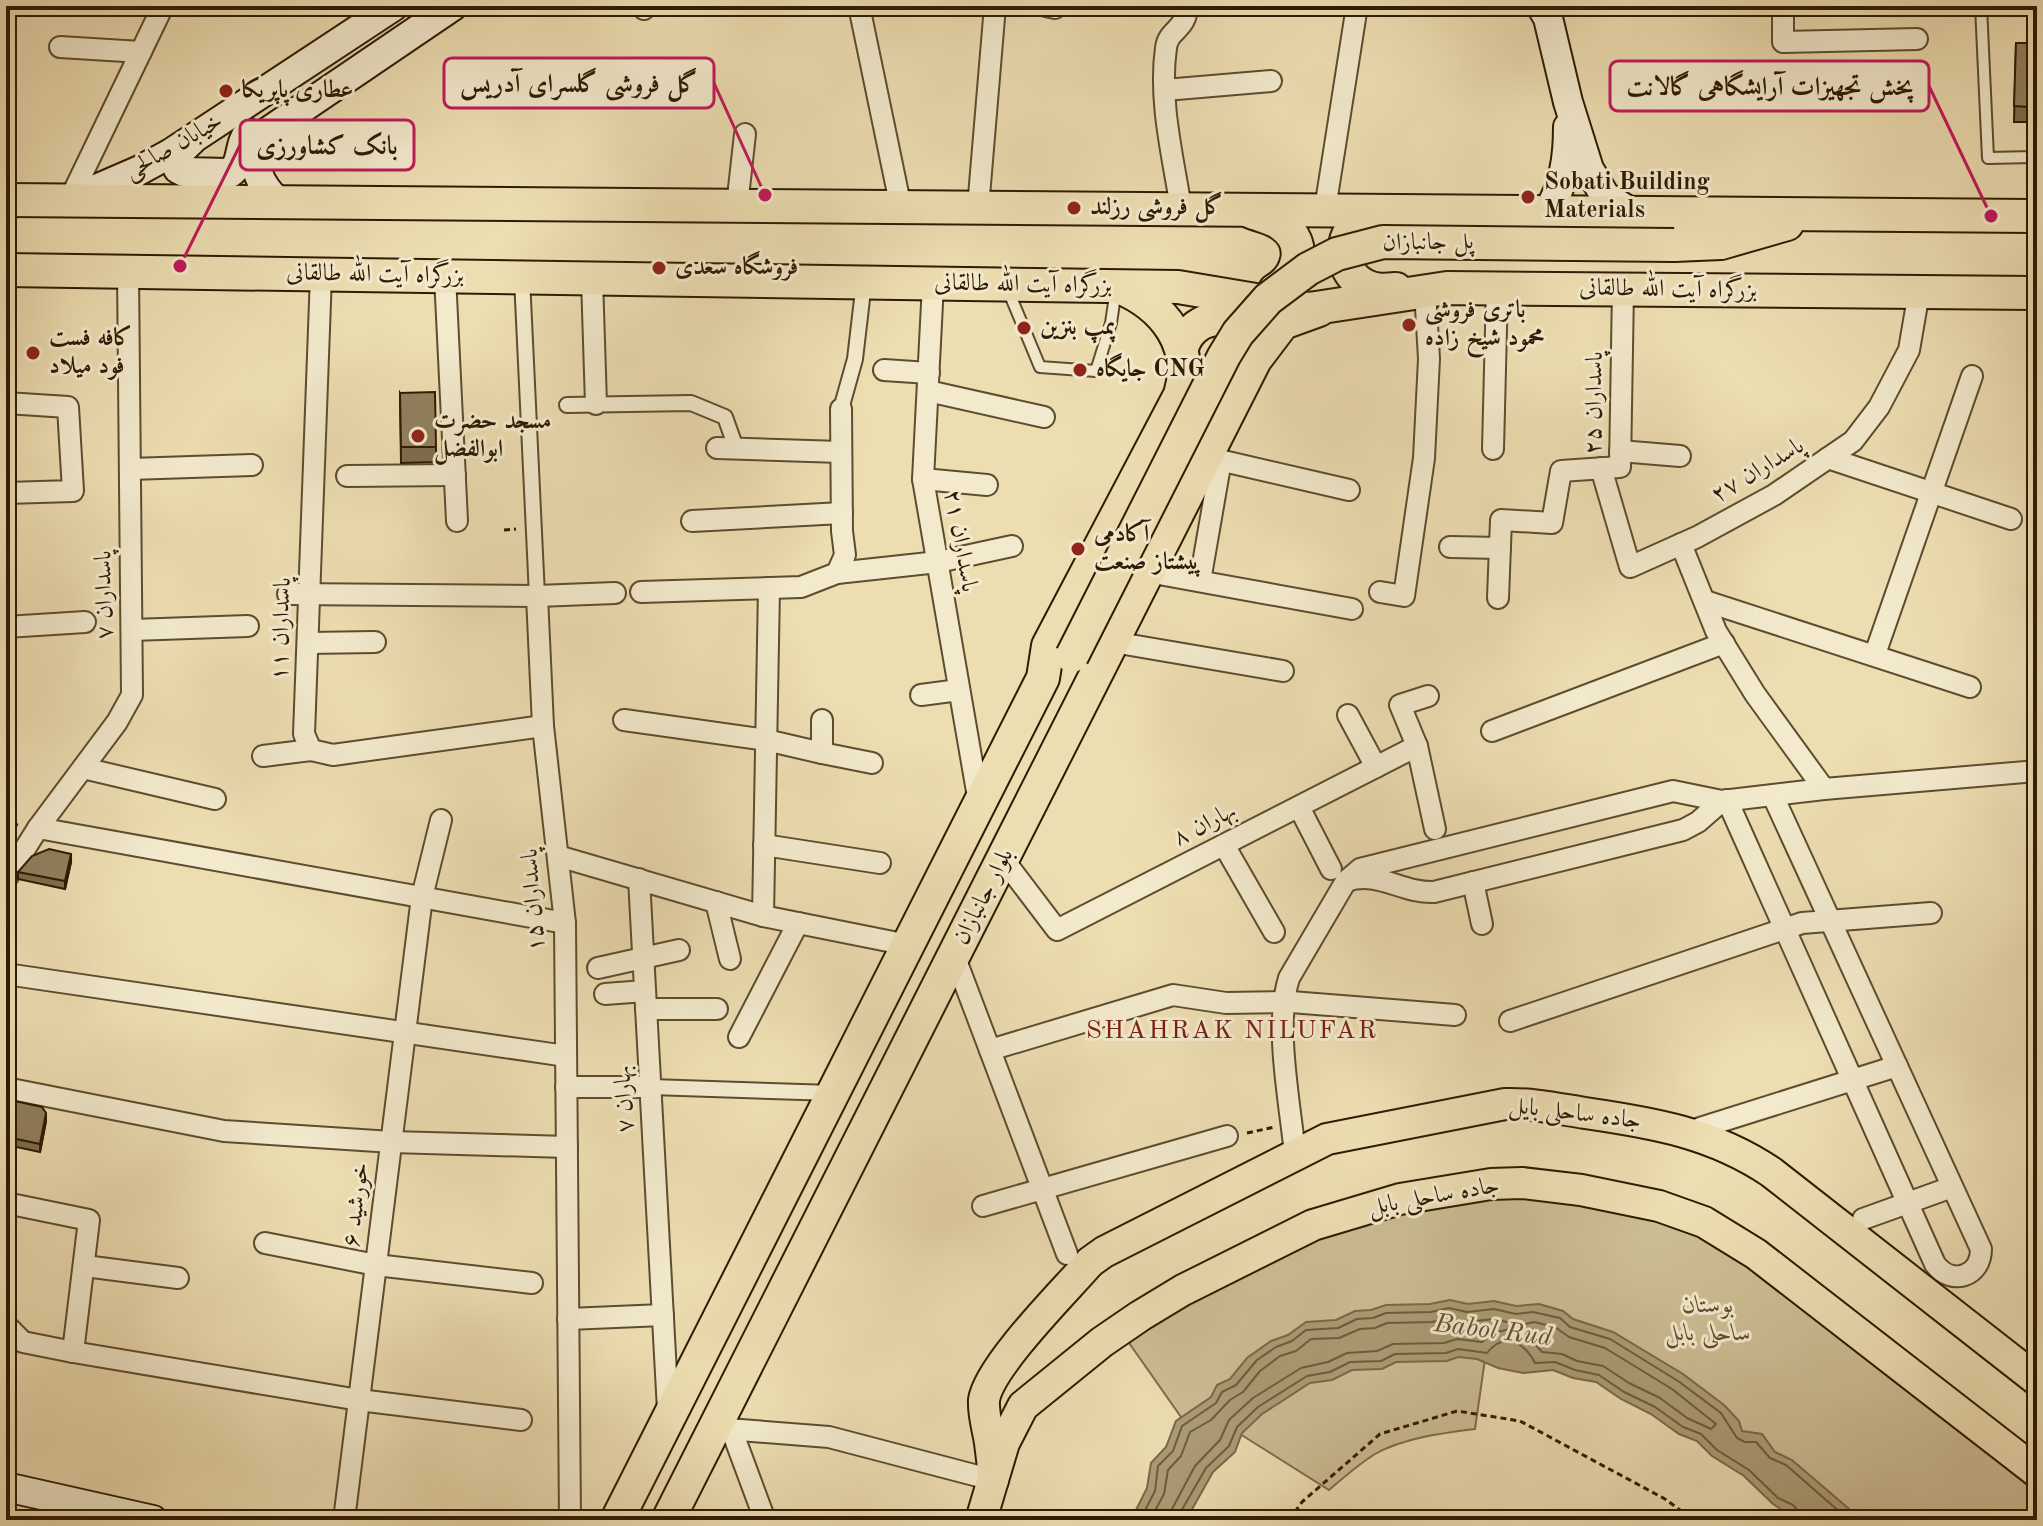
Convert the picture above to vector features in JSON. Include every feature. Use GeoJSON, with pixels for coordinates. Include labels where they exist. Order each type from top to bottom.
{"type":"FeatureCollection","features":[{"type":"Feature","properties":{"kind":"highway"},"geometry":{"type":"LineString","coordinates":[[6,200],[2037,216]]}},
{"type":"Feature","properties":{"kind":"highway"},"geometry":{"type":"LineString","coordinates":[[1188,288],[1261,293],[1276,289],[1288,280],[1298,259],[1293,237],[1277,222],[1247,211]]}},
{"type":"Feature","properties":{"kind":"highway"},"geometry":{"type":"LineString","coordinates":[[1385,212],[1364,219],[1351,231],[1344,248],[1351,274],[1357,281],[1374,289],[1436,289]]}},
{"type":"Feature","properties":{"kind":"highway","name":"پل جانبازان"},"geometry":{"type":"LineString","coordinates":[[1072,656],[1224,356],[1262,305],[1295,277],[1337,254],[1383,242],[1705,245],[1735,240],[1817,214]]}},
{"type":"Feature","properties":{"kind":"highway","name":"بزرگراه آیت الله طالقانی"},"geometry":{"type":"LineString","coordinates":[[6,270],[1188,288],[1309,309],[1436,289],[2037,293]]}},
{"type":"Feature","properties":{"kind":"highway"},"geometry":{"type":"LineString","coordinates":[[1116,286],[1141,298],[1163,317],[1182,348]]}},
{"type":"Feature","properties":{"kind":"highway","name":"بلوار جانبازان"},"geometry":{"type":"LineString","coordinates":[[668,1520],[723,1430],[954,955],[1148,572],[1214,459],[1255,360],[1283,323],[1331,306]]}},
{"type":"Feature","properties":{"kind":"highway"},"geometry":{"type":"LineString","coordinates":[[1182,348],[1186,336],[1199,323],[1226,319],[1235,322],[1249,334],[1255,360]]}},
{"type":"Feature","properties":{"kind":"highway","name":"بلوار جانبازان"},"geometry":{"type":"LineString","coordinates":[[617,1520],[1043,678],[1048,646],[1180,395],[1184,372],[1182,348]]}},
{"type":"Feature","properties":{"kind":"main road","name":"خیابان صالحی"},"geometry":{"type":"LineString","coordinates":[[69,201],[140,170],[191,140],[394,6]]}},
{"type":"Feature","properties":{"kind":"main road","name":"خیابان صالحی"},"geometry":{"type":"LineString","coordinates":[[279,203],[267,192],[258,175],[255,158],[263,135],[453,6]]}},
{"type":"Feature","properties":{"kind":"main road"},"geometry":{"type":"LineString","coordinates":[[1541,6],[1548,18],[1568,102],[1589,169],[1605,196],[1632,213]]}},
{"type":"Feature","properties":{"kind":"main road"},"geometry":{"type":"LineString","coordinates":[[1547,213],[1558,196],[1568,157],[1568,102]]}},
{"type":"Feature","properties":{"kind":"main road"},"geometry":{"type":"LineString","coordinates":[[191,140],[177,157],[175,163],[178,169],[184,172],[230,173],[237,168],[245,135],[296,112]]}},
{"type":"Feature","properties":{"kind":"main road","name":"بلوار جانبازان"},"geometry":{"type":"LineString","coordinates":[[1043,678],[1072,656]]}},
{"type":"Feature","properties":{"kind":"main road","name":"جاده ساحلی بایل"},"geometry":{"type":"LineString","coordinates":[[1010,1354],[1090,1262],[1104,1252],[1295,1154],[1341,1135],[1505,1104],[1533,1105],[1687,1131],[1747,1156],[2037,1380]]}},
{"type":"Feature","properties":{"kind":"main road","name":"جاده ساحلی بابل"},"geometry":{"type":"LineString","coordinates":[[981,1520],[1004,1443],[1023,1406],[1102,1342],[1183,1290],[1285,1237],[1352,1212],[1428,1193],[1491,1184],[1522,1183],[1581,1190],[1659,1206],[1721,1231],[1756,1254],[2037,1472]]}},
{"type":"Feature","properties":{"kind":"main road","name":"جاده ساحلی بابل"},"geometry":{"type":"LineString","coordinates":[[993,1480],[984,1400],[991,1379],[1010,1354]]}},
{"type":"Feature","properties":{"kind":"main road"},"geometry":{"type":"LineString","coordinates":[[6,1487],[78,1511],[153,1520]]}},
{"type":"Feature","properties":{"kind":"street"},"geometry":{"type":"LineString","coordinates":[[69,201],[163,6]]}},
{"type":"Feature","properties":{"kind":"street"},"geometry":{"type":"LineString","coordinates":[[859,6],[901,208]]}},
{"type":"Feature","properties":{"kind":"street"},"geometry":{"type":"LineString","coordinates":[[978,208],[995,6]]}},
{"type":"Feature","properties":{"kind":"street"},"geometry":{"type":"LineString","coordinates":[[1176,210],[1179,196],[1165,90],[1166,45],[1186,19],[1187,6]]}},
{"type":"Feature","properties":{"kind":"street"},"geometry":{"type":"LineString","coordinates":[[1325,209],[1357,6]]}},
{"type":"Feature","properties":{"kind":"street"},"geometry":{"type":"LineString","coordinates":[[1783,6],[1783,42],[1917,39]]}},
{"type":"Feature","properties":{"kind":"street"},"geometry":{"type":"LineString","coordinates":[[60,47],[141,52]]}},
{"type":"Feature","properties":{"kind":"street"},"geometry":{"type":"LineString","coordinates":[[1165,90],[1271,81]]}},
{"type":"Feature","properties":{"kind":"street"},"geometry":{"type":"LineString","coordinates":[[737,206],[745,134]]}},
{"type":"Feature","properties":{"kind":"street","name":"پاسداران ۷"},"geometry":{"type":"LineString","coordinates":[[6,879],[38,828],[117,722],[132,695],[128,272]]}},
{"type":"Feature","properties":{"kind":"street","name":"پاسداران ١١"},"geometry":{"type":"LineString","coordinates":[[311,750],[304,734],[321,275]]}},
{"type":"Feature","properties":{"kind":"street"},"geometry":{"type":"LineString","coordinates":[[445,276],[457,521]]}},
{"type":"Feature","properties":{"kind":"street","name":"پاسداران ۱۵"},"geometry":{"type":"LineString","coordinates":[[522,277],[543,726],[565,923],[570,1520]]}},
{"type":"Feature","properties":{"kind":"street"},"geometry":{"type":"LineString","coordinates":[[592,279],[596,404]]}},
{"type":"Feature","properties":{"kind":"street"},"geometry":{"type":"LineString","coordinates":[[837,573],[845,555],[841,409],[855,359],[864,282]]}},
{"type":"Feature","properties":{"kind":"street","name":"پاسداران ۲۱"},"geometry":{"type":"LineString","coordinates":[[933,284],[923,479],[979,804]]}},
{"type":"Feature","properties":{"kind":"street"},"geometry":{"type":"LineString","coordinates":[[1493,449],[1497,288]]}},
{"type":"Feature","properties":{"kind":"street"},"geometry":{"type":"LineString","coordinates":[[1380,592],[1404,596],[1424,458],[1436,289]]}},
{"type":"Feature","properties":{"kind":"street","name":"پاسداران ۲۵"},"geometry":{"type":"LineString","coordinates":[[1498,598],[1501,520],[1552,523],[1561,471],[1620,467],[1623,289]]}},
{"type":"Feature","properties":{"kind":"street","name":"پاسداران ۲۷"},"geometry":{"type":"LineString","coordinates":[[1601,468],[1630,567],[1774,495],[1853,441],[1879,407],[1909,350],[1919,292]]}},
{"type":"Feature","properties":{"kind":"street"},"geometry":{"type":"LineString","coordinates":[[884,370],[1044,417]]}},
{"type":"Feature","properties":{"kind":"street"},"geometry":{"type":"LineString","coordinates":[[1875,654],[1972,376]]}},
{"type":"Feature","properties":{"kind":"street"},"geometry":{"type":"LineString","coordinates":[[6,403],[68,407],[73,491],[6,493]]}},
{"type":"Feature","properties":{"kind":"street"},"geometry":{"type":"LineString","coordinates":[[567,405],[691,403],[725,417],[726,448],[841,452]]}},
{"type":"Feature","properties":{"kind":"street"},"geometry":{"type":"LineString","coordinates":[[1620,451],[1680,456]]}},
{"type":"Feature","properties":{"kind":"street"},"geometry":{"type":"LineString","coordinates":[[1828,458],[2011,519]]}},
{"type":"Feature","properties":{"kind":"street"},"geometry":{"type":"LineString","coordinates":[[1200,581],[1214,459],[1349,490]]}},
{"type":"Feature","properties":{"kind":"street"},"geometry":{"type":"LineString","coordinates":[[130,469],[252,465]]}},
{"type":"Feature","properties":{"kind":"street"},"geometry":{"type":"LineString","coordinates":[[347,476],[455,475]]}},
{"type":"Feature","properties":{"kind":"street"},"geometry":{"type":"LineString","coordinates":[[923,479],[987,485]]}},
{"type":"Feature","properties":{"kind":"street"},"geometry":{"type":"LineString","coordinates":[[692,521],[842,513]]}},
{"type":"Feature","properties":{"kind":"street"},"geometry":{"type":"LineString","coordinates":[[1681,544],[1724,643],[1755,694],[1824,789]]}},
{"type":"Feature","properties":{"kind":"street"},"geometry":{"type":"LineString","coordinates":[[641,592],[801,587],[837,573],[938,562],[1012,546]]}},
{"type":"Feature","properties":{"kind":"street"},"geometry":{"type":"LineString","coordinates":[[1450,547],[1500,548]]}},
{"type":"Feature","properties":{"kind":"street"},"geometry":{"type":"LineString","coordinates":[[1148,572],[1352,609]]}},
{"type":"Feature","properties":{"kind":"street"},"geometry":{"type":"LineString","coordinates":[[763,916],[769,588]]}},
{"type":"Feature","properties":{"kind":"street"},"geometry":{"type":"LineString","coordinates":[[288,594],[537,596],[615,593]]}},
{"type":"Feature","properties":{"kind":"street"},"geometry":{"type":"LineString","coordinates":[[1705,601],[1970,687]]}},
{"type":"Feature","properties":{"kind":"street"},"geometry":{"type":"LineString","coordinates":[[6,627],[85,622]]}},
{"type":"Feature","properties":{"kind":"street"},"geometry":{"type":"LineString","coordinates":[[132,630],[248,626]]}},
{"type":"Feature","properties":{"kind":"street"},"geometry":{"type":"LineString","coordinates":[[308,643],[375,642]]}},
{"type":"Feature","properties":{"kind":"street"},"geometry":{"type":"LineString","coordinates":[[1113,642],[1283,671]]}},
{"type":"Feature","properties":{"kind":"street"},"geometry":{"type":"LineString","coordinates":[[1492,731],[1724,643]]}},
{"type":"Feature","properties":{"kind":"street"},"geometry":{"type":"LineString","coordinates":[[921,695],[959,690]]}},
{"type":"Feature","properties":{"kind":"street"},"geometry":{"type":"LineString","coordinates":[[1428,696],[1400,705],[1417,746],[1435,829]]}},
{"type":"Feature","properties":{"kind":"street"},"geometry":{"type":"LineString","coordinates":[[1348,715],[1376,767]]}},
{"type":"Feature","properties":{"kind":"street"},"geometry":{"type":"LineString","coordinates":[[624,720],[766,740],[872,763]]}},
{"type":"Feature","properties":{"kind":"street"},"geometry":{"type":"LineString","coordinates":[[822,720],[822,753]]}},
{"type":"Feature","properties":{"kind":"street"},"geometry":{"type":"LineString","coordinates":[[263,756],[311,750],[333,755],[543,726]]}},
{"type":"Feature","properties":{"kind":"street","name":"بهاران ۸"},"geometry":{"type":"LineString","coordinates":[[1003,859],[1057,930],[1417,746]]}},
{"type":"Feature","properties":{"kind":"street"},"geometry":{"type":"LineString","coordinates":[[83,768],[215,799]]}},
{"type":"Feature","properties":{"kind":"street"},"geometry":{"type":"LineString","coordinates":[[1339,875],[1364,876],[1673,791],[1725,800],[2037,771]]}},
{"type":"Feature","properties":{"kind":"street"},"geometry":{"type":"LineString","coordinates":[[1725,800],[1940,1270],[1953,1277],[1968,1275],[1978,1264],[1981,1249],[1773,796]]}},
{"type":"Feature","properties":{"kind":"street"},"geometry":{"type":"LineString","coordinates":[[1374,872],[1409,890],[1426,892],[1683,830],[1725,800]]}},
{"type":"Feature","properties":{"kind":"street"},"geometry":{"type":"LineString","coordinates":[[1299,807],[1339,875]]}},
{"type":"Feature","properties":{"kind":"street","name":"خورشید ۶"},"geometry":{"type":"LineString","coordinates":[[344,1520],[422,897],[441,820]]}},
{"type":"Feature","properties":{"kind":"street"},"geometry":{"type":"LineString","coordinates":[[38,828],[565,923]]}},
{"type":"Feature","properties":{"kind":"street"},"geometry":{"type":"LineString","coordinates":[[764,845],[880,863]]}},
{"type":"Feature","properties":{"kind":"street"},"geometry":{"type":"LineString","coordinates":[[1224,845],[1274,932]]}},
{"type":"Feature","properties":{"kind":"street"},"geometry":{"type":"LineString","coordinates":[[558,856],[763,916],[908,945]]}},
{"type":"Feature","properties":{"kind":"street"},"geometry":{"type":"LineString","coordinates":[[1295,1154],[1282,1023],[1289,978],[1339,875]]}},
{"type":"Feature","properties":{"kind":"street","name":"بهاران ۷"},"geometry":{"type":"LineString","coordinates":[[639,879],[669,1417]]}},
{"type":"Feature","properties":{"kind":"street"},"geometry":{"type":"LineString","coordinates":[[1473,882],[1482,924]]}},
{"type":"Feature","properties":{"kind":"street"},"geometry":{"type":"LineString","coordinates":[[716,902],[730,959]]}},
{"type":"Feature","properties":{"kind":"street"},"geometry":{"type":"LineString","coordinates":[[1510,1021],[1802,923],[1931,913]]}},
{"type":"Feature","properties":{"kind":"street"},"geometry":{"type":"LineString","coordinates":[[739,1037],[798,923]]}},
{"type":"Feature","properties":{"kind":"street"},"geometry":{"type":"LineString","coordinates":[[598,968],[679,950]]}},
{"type":"Feature","properties":{"kind":"street"},"geometry":{"type":"LineString","coordinates":[[954,955],[1067,1254]]}},
{"type":"Feature","properties":{"kind":"street"},"geometry":{"type":"LineString","coordinates":[[6,974],[566,1056]]}},
{"type":"Feature","properties":{"kind":"street"},"geometry":{"type":"LineString","coordinates":[[605,994],[717,1009]]}},
{"type":"Feature","properties":{"kind":"street"},"geometry":{"type":"LineString","coordinates":[[990,1050],[1173,995],[1226,1003],[1287,1002],[1455,1015]]}},
{"type":"Feature","properties":{"kind":"street"},"geometry":{"type":"LineString","coordinates":[[1700,1128],[1897,1066]]}},
{"type":"Feature","properties":{"kind":"street"},"geometry":{"type":"LineString","coordinates":[[566,1087],[833,1093]]}},
{"type":"Feature","properties":{"kind":"street"},"geometry":{"type":"LineString","coordinates":[[6,1088],[224,1131],[392,1142],[567,1147]]}},
{"type":"Feature","properties":{"kind":"street"},"geometry":{"type":"LineString","coordinates":[[983,1206],[1227,1136]]}},
{"type":"Feature","properties":{"kind":"street"},"geometry":{"type":"LineString","coordinates":[[1863,1219],[1952,1187]]}},
{"type":"Feature","properties":{"kind":"street"},"geometry":{"type":"LineString","coordinates":[[6,1203],[89,1220],[73,1352]]}},
{"type":"Feature","properties":{"kind":"street"},"geometry":{"type":"LineString","coordinates":[[265,1243],[376,1265],[532,1283]]}},
{"type":"Feature","properties":{"kind":"street"},"geometry":{"type":"LineString","coordinates":[[85,1266],[178,1278]]}},
{"type":"Feature","properties":{"kind":"street"},"geometry":{"type":"LineString","coordinates":[[568,1319],[663,1315]]}},
{"type":"Feature","properties":{"kind":"street"},"geometry":{"type":"LineString","coordinates":[[6,1325],[23,1342],[73,1352],[359,1400],[521,1420]]}},
{"type":"Feature","properties":{"kind":"street"},"geometry":{"type":"LineString","coordinates":[[765,1520],[723,1430],[829,1437],[993,1480]]}},
{"type":"Feature","properties":{"kind":"lane"},"geometry":{"type":"LineString","coordinates":[[1981,6],[1988,158],[2037,157]]}},
{"type":"Feature","properties":{"kind":"lane"},"geometry":{"type":"LineString","coordinates":[[1006,285],[1040,367],[1096,371],[1111,323],[1116,286]]}},
{"type":"Feature","properties":{"kind":"path"},"geometry":{"type":"LineString","coordinates":[[1227,1136],[1285,1125]]}},
{"type":"Feature","properties":{"kind":"path"},"geometry":{"type":"LineString","coordinates":[[1289,1520],[1302,1502],[1380,1434],[1457,1411],[1520,1421],[1665,1499],[1694,1520]]}},
{"type":"Feature","properties":{"kind":"green space","name":"بوستان ساحلی بابل"},"geometry":{"type":"Polygon","coordinates":[[[1491,1184],[1704,1222],[2037,1471],[2037,1520],[1853,1520],[1601,1344],[1489,1331],[1475,1429],[1424,1437],[1386,1448],[1329,1490],[1224,1424],[1200,1444],[1120,1330],[1285,1237],[1491,1184]]]}},
{"type":"Feature","properties":{"kind":"water","name":"Babol Rud"},"geometry":{"type":"Polygon","coordinates":[[[1450,1300],[1468,1304],[1494,1301],[1516,1306],[1539,1304],[1613,1332],[1683,1374],[1724,1405],[1739,1421],[1742,1431],[1762,1434],[1775,1452],[1792,1460],[1862,1520],[1797,1520],[1773,1504],[1744,1476],[1712,1456],[1697,1441],[1679,1434],[1596,1382],[1553,1370],[1523,1373],[1498,1368],[1477,1359],[1458,1357],[1447,1361],[1396,1362],[1382,1369],[1352,1370],[1332,1380],[1310,1383],[1262,1414],[1242,1433],[1235,1452],[1213,1472],[1186,1520],[1131,1520],[1147,1488],[1151,1463],[1166,1447],[1176,1421],[1211,1397],[1217,1385],[1230,1379],[1247,1358],[1271,1341],[1288,1335],[1306,1322],[1336,1320],[1355,1311],[1386,1305],[1430,1304],[1450,1300]]]}},
{"type":"Feature","properties":{"kind":"building"},"geometry":{"type":"Polygon","coordinates":[[[2016,43],[2037,43],[2037,115],[2029,114],[2029,107],[2014,106],[2016,43]]]}},
{"type":"Feature","properties":{"kind":"building","name":"مسجد حضرت ابوالفضل"},"geometry":{"type":"Polygon","coordinates":[[[435,392],[436,447],[401,447],[400,393],[435,392]]]}},
{"type":"Feature","properties":{"kind":"building"},"geometry":{"type":"Polygon","coordinates":[[[49,849],[71,854],[65,881],[18,872],[32,856],[49,849]]]}},
{"type":"Feature","properties":{"kind":"building"},"geometry":{"type":"Polygon","coordinates":[[[15,1101],[42,1107],[46,1113],[40,1144],[7,1137],[6,1143],[6,1111],[13,1112],[15,1101]]]}},
{"type":"Feature","properties":{"kind":"building"},"geometry":{"type":"Polygon","coordinates":[[[6,1153],[10,1154],[6,1179],[6,1153]]]}},
{"type":"Feature","properties":{"kind":"place","name":"عطاری پاپریکا"},"geometry":{"type":"Point","coordinates":[226,91]}},
{"type":"Feature","properties":{"kind":"place","name":"گل فروشی گلسرای آدریس"},"geometry":{"type":"Point","coordinates":[765,195]}},
{"type":"Feature","properties":{"kind":"place","name":"Sobati Building Materials"},"geometry":{"type":"Point","coordinates":[1528,197]}},
{"type":"Feature","properties":{"kind":"place","name":"گل فروشی رزلند"},"geometry":{"type":"Point","coordinates":[1074,208]}},
{"type":"Feature","properties":{"kind":"place","name":"پخش تجهیزات آرایشگاهی گالانت"},"geometry":{"type":"Point","coordinates":[1991,216]}},
{"type":"Feature","properties":{"kind":"place","name":"بانک کشاورزی"},"geometry":{"type":"Point","coordinates":[180,266]}},
{"type":"Feature","properties":{"kind":"place","name":"فروشگاه سعدی"},"geometry":{"type":"Point","coordinates":[659,268]}},
{"type":"Feature","properties":{"kind":"place","name":"باتری فروشی محمود شیخ زاده"},"geometry":{"type":"Point","coordinates":[1409,325]}},
{"type":"Feature","properties":{"kind":"place","name":"پمپ بنزین"},"geometry":{"type":"Point","coordinates":[1024,328]}},
{"type":"Feature","properties":{"kind":"place","name":"کافه فست فود میلاد"},"geometry":{"type":"Point","coordinates":[33,353]}},
{"type":"Feature","properties":{"kind":"place","name":"جایگاه CNG"},"geometry":{"type":"Point","coordinates":[1080,370]}},
{"type":"Feature","properties":{"kind":"place","name":"مسجد حضرت ابوالفضل"},"geometry":{"type":"Point","coordinates":[418,436]}},
{"type":"Feature","properties":{"kind":"place","name":"آکادمی پیشتاز صنعت"},"geometry":{"type":"Point","coordinates":[1078,549]}},
{"type":"Feature","properties":{"kind":"district","name":"SHAHRAK NILUFAR"},"geometry":{"type":"Point","coordinates":[1232,1031]}}]}
